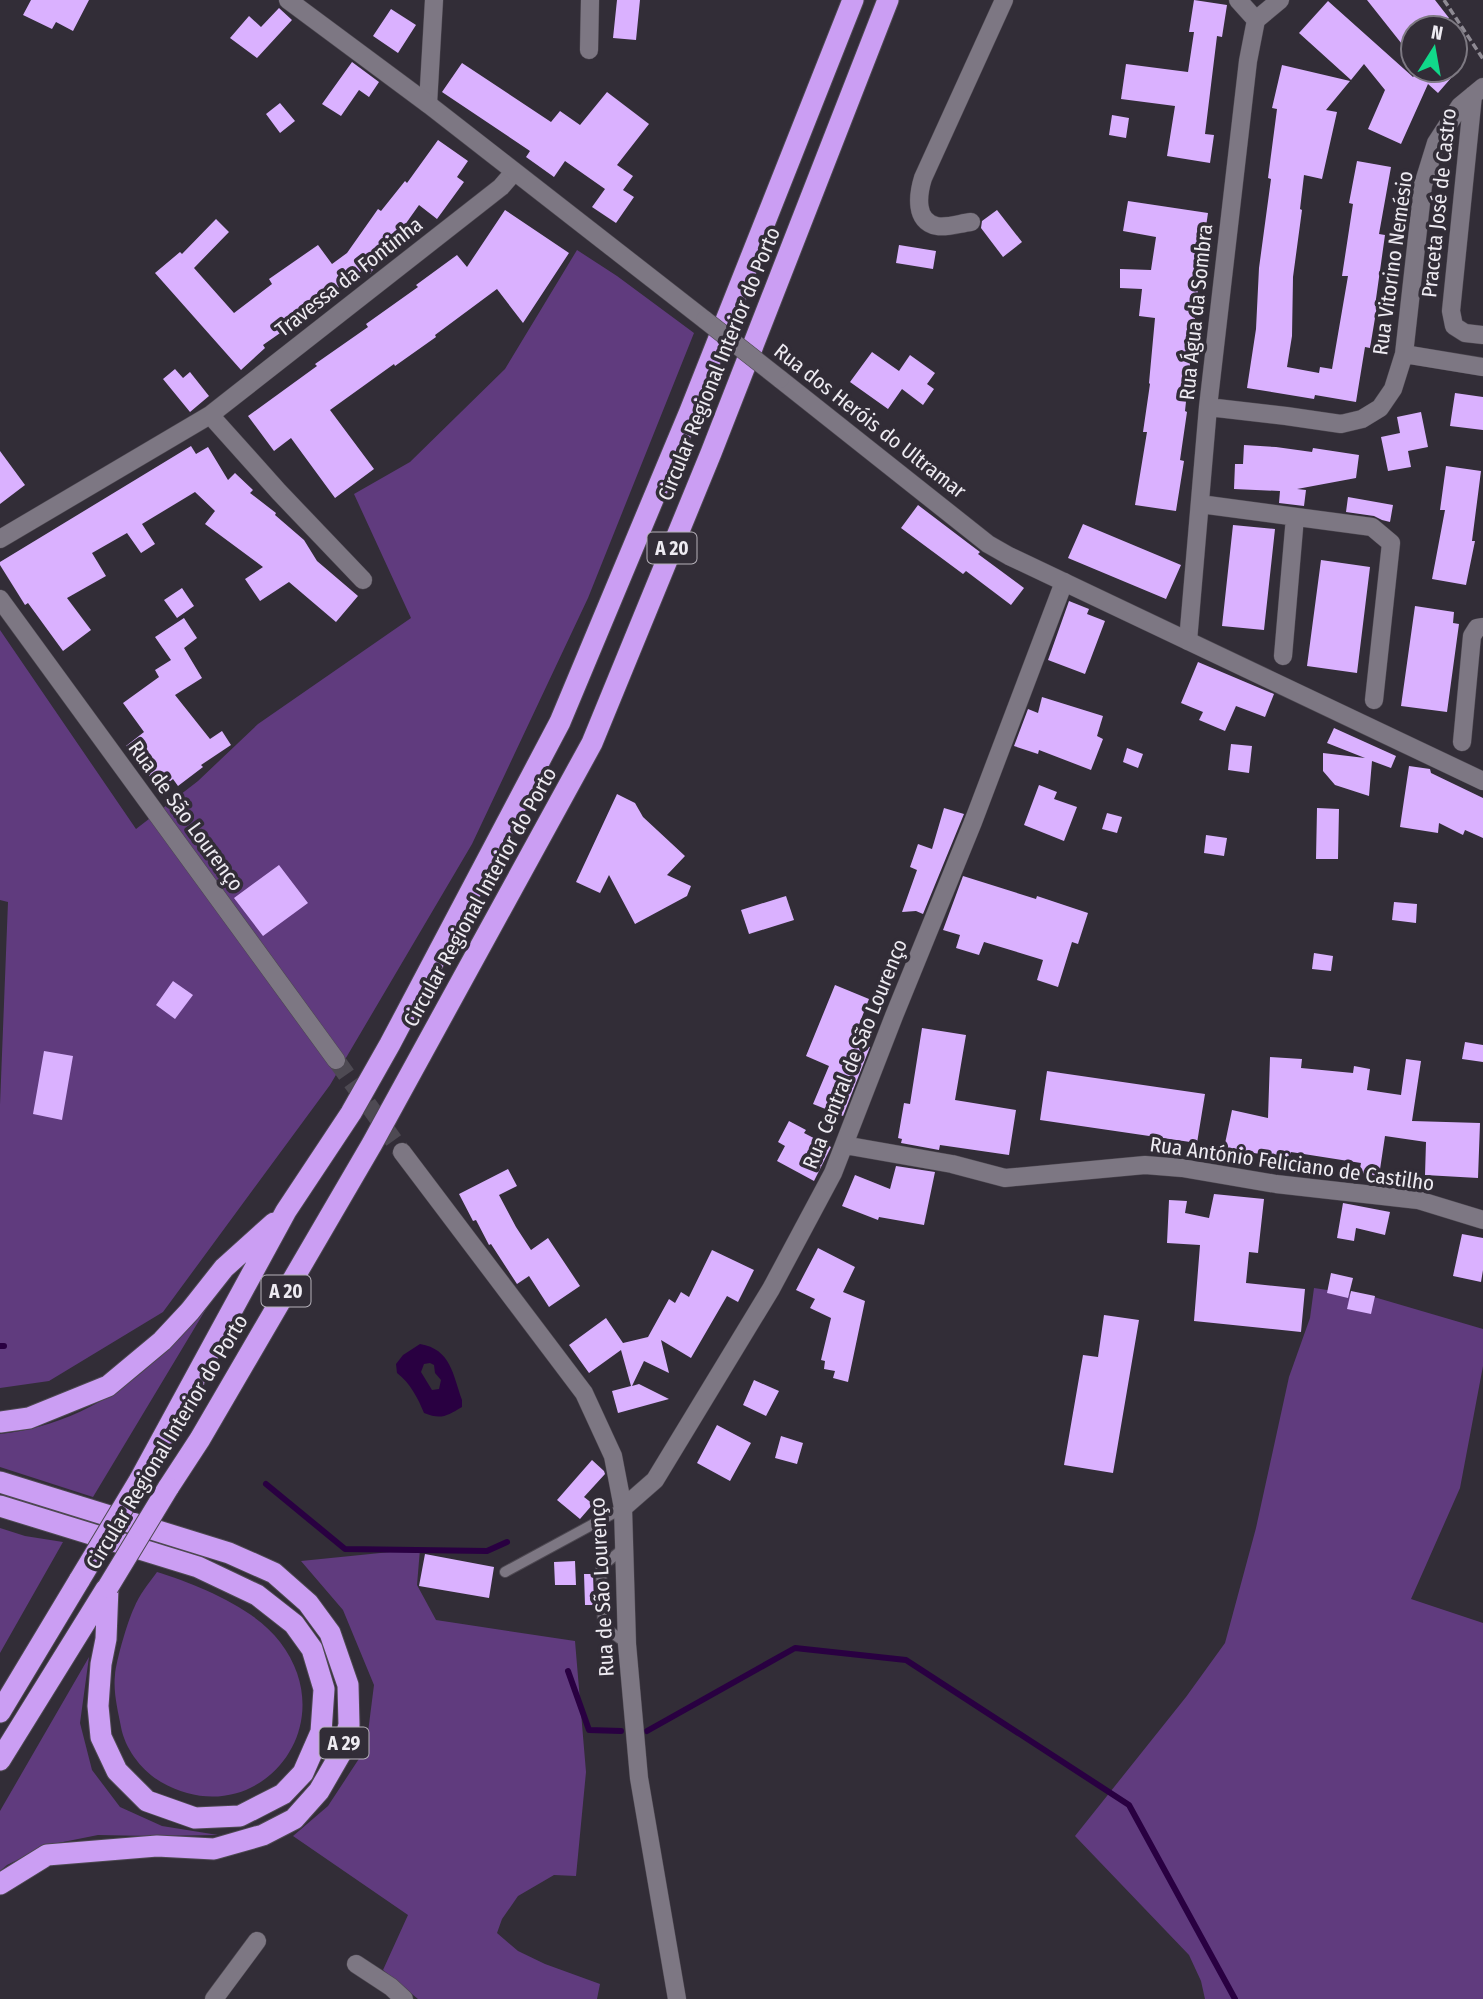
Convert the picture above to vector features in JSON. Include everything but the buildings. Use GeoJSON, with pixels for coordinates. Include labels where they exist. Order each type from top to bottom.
{"type":"FeatureCollection","features":[{"type":"Feature","properties":{"kind":"highway","name":"Circular Regional Interior do Porto"},"geometry":{"type":"LineString","coordinates":[[0,1712],[139,1481],[286,1211],[351,1113],[560,722],[690,411],[853,0]]}},
{"type":"Feature","properties":{"kind":"highway","name":"Circular Regional Interior do Porto"},"geometry":{"type":"LineString","coordinates":[[0,1760],[206,1427],[372,1144],[592,743],[711,453],[888,0]]}},
{"type":"Feature","properties":{"kind":"highway"},"geometry":{"type":"LineString","coordinates":[[0,1422],[29,1419],[108,1385],[162,1341],[224,1268],[286,1211]]}},
{"type":"Feature","properties":{"kind":"highway","name":"A 29"},"geometry":{"type":"LineString","coordinates":[[0,1482],[229,1553],[274,1573],[308,1603],[330,1633],[348,1685],[349,1726],[341,1753],[319,1791],[294,1819],[263,1835],[214,1849],[157,1846],[47,1855],[0,1884]]}},
{"type":"Feature","properties":{"kind":"highway","name":"A 29"},"geometry":{"type":"LineString","coordinates":[[0,1506],[198,1567],[257,1595],[294,1624],[312,1649],[324,1689],[321,1732],[303,1773],[283,1794],[240,1816],[195,1818],[147,1801],[117,1771],[102,1737],[98,1706],[106,1639],[107,1587]]}},
{"type":"Feature","properties":{"kind":"street","name":"Rua dos Heróis do Ultramar"},"geometry":{"type":"LineString","coordinates":[[288,0],[428,104],[988,544],[1483,781]]}},
{"type":"Feature","properties":{"kind":"street"},"geometry":{"type":"LineString","coordinates":[[428,104],[435,0]]}},
{"type":"Feature","properties":{"kind":"street"},"geometry":{"type":"LineString","coordinates":[[589,50],[590,0]]}},
{"type":"Feature","properties":{"kind":"street"},"geometry":{"type":"LineString","coordinates":[[971,222],[938,226],[929,222],[922,215],[919,192],[1004,0]]}},
{"type":"Feature","properties":{"kind":"street"},"geometry":{"type":"LineString","coordinates":[[1238,0],[1256,20],[1279,0]]}},
{"type":"Feature","properties":{"kind":"street","name":"Rua Água da Sombra"},"geometry":{"type":"LineString","coordinates":[[1188,641],[1208,407],[1248,61],[1256,20]]}},
{"type":"Feature","properties":{"kind":"street","name":"Rua Vitorino Nemésio"},"geometry":{"type":"LineString","coordinates":[[1208,407],[1341,424],[1362,419],[1380,408],[1393,388],[1404,354],[1423,185],[1436,144],[1460,106],[1478,91]]}},
{"type":"Feature","properties":{"kind":"street","name":"Praceta José de Castro"},"geometry":{"type":"LineString","coordinates":[[1478,91],[1451,311],[1454,326],[1465,333],[1483,335]]}},
{"type":"Feature","properties":{"kind":"street","name":"Travessa da Fontinha"},"geometry":{"type":"LineString","coordinates":[[0,539],[210,415],[501,187],[514,172]]}},
{"type":"Feature","properties":{"kind":"street"},"geometry":{"type":"LineString","coordinates":[[1404,354],[1483,367]]}},
{"type":"Feature","properties":{"kind":"street"},"geometry":{"type":"LineString","coordinates":[[210,415],[363,580]]}},
{"type":"Feature","properties":{"kind":"street"},"geometry":{"type":"LineString","coordinates":[[1200,504],[1372,527],[1391,544],[1374,700]]}},
{"type":"Feature","properties":{"kind":"street"},"geometry":{"type":"LineString","coordinates":[[1283,656],[1295,517]]}},
{"type":"Feature","properties":{"kind":"street","name":"Rua Central de São Lourenço"},"geometry":{"type":"LineString","coordinates":[[623,1508],[655,1480],[663,1468],[771,1289],[834,1173],[973,822],[1064,582]]}},
{"type":"Feature","properties":{"kind":"street","name":"Rua de São Lourenço"},"geometry":{"type":"LineString","coordinates":[[0,599],[336,1060]]}},
{"type":"Feature","properties":{"kind":"street"},"geometry":{"type":"LineString","coordinates":[[1462,742],[1472,635],[1477,628],[1483,627]]}},
{"type":"Feature","properties":{"kind":"street","name":"Rua António Feliciano de Castilho"},"geometry":{"type":"LineString","coordinates":[[844,1145],[951,1164],[1005,1178],[1145,1165],[1182,1168],[1276,1184],[1418,1200],[1483,1220]]}},
{"type":"Feature","properties":{"kind":"street","name":"Rua de São Lourenço"},"geometry":{"type":"LineString","coordinates":[[402,1152],[584,1393],[613,1456],[623,1508],[627,1644],[639,1777],[677,1999]]}},
{"type":"Feature","properties":{"kind":"street"},"geometry":{"type":"LineString","coordinates":[[214,1999],[257,1941]]}},
{"type":"Feature","properties":{"kind":"street"},"geometry":{"type":"LineString","coordinates":[[356,1964],[404,1999]]}},
{"type":"Feature","properties":{"kind":"lane"},"geometry":{"type":"LineString","coordinates":[[505,1572],[623,1508]]}},
{"type":"Feature","properties":{"kind":"path"},"geometry":{"type":"LineString","coordinates":[[1444,0],[1483,59]]}},
{"type":"Feature","properties":{"kind":"shaded area"},"geometry":{"type":"Polygon","coordinates":[[[577,250],[694,333],[588,598],[472,844],[330,1085],[163,1312],[49,1381],[0,1388],[0,1105],[8,902],[0,900],[0,630],[136,829],[198,781],[258,724],[411,618],[354,494],[410,462],[505,369],[577,250]]]}},
{"type":"Feature","properties":{"kind":"shaded area"},"geometry":{"type":"Polygon","coordinates":[[[1314,1288],[1374,1297],[1483,1329],[1483,1366],[1460,1488],[1411,1599],[1483,1623],[1483,1999],[1205,1999],[1201,1981],[1189,1955],[1075,1836],[1186,1697],[1225,1643],[1256,1528],[1289,1377],[1310,1318],[1314,1288]]]}},
{"type":"Feature","properties":{"kind":"shaded area"},"geometry":{"type":"Polygon","coordinates":[[[212,1299],[93,1497],[0,1467],[0,1434],[61,1420],[117,1391],[174,1342],[212,1299]]]}},
{"type":"Feature","properties":{"kind":"shaded area"},"geometry":{"type":"Polygon","coordinates":[[[420,1344],[445,1357],[453,1373],[462,1407],[444,1416],[424,1413],[413,1391],[397,1373],[396,1364],[403,1355],[420,1344]],[[424,1364],[421,1372],[432,1390],[439,1389],[441,1380],[435,1373],[434,1365],[424,1364]]]}},
{"type":"Feature","properties":{"kind":"shaded area"},"geometry":{"type":"Polygon","coordinates":[[[0,1528],[25,1536],[63,1542],[0,1653],[0,1528]]]}},
{"type":"Feature","properties":{"kind":"shaded area"},"geometry":{"type":"Polygon","coordinates":[[[420,1549],[417,1585],[436,1620],[575,1641],[586,1772],[576,1876],[554,1875],[518,1896],[502,1919],[497,1933],[518,1951],[600,1984],[597,1999],[418,1999],[383,1970],[408,1915],[293,1836],[328,1806],[366,1748],[374,1685],[343,1610],[301,1561],[420,1549]]]}},
{"type":"Feature","properties":{"kind":"shaded area"},"geometry":{"type":"Polygon","coordinates":[[[157,1572],[206,1590],[256,1618],[280,1642],[298,1675],[302,1708],[296,1738],[280,1764],[257,1784],[229,1795],[196,1795],[154,1777],[135,1759],[126,1743],[116,1701],[116,1669],[136,1603],[157,1572]]]}},
{"type":"Feature","properties":{"kind":"shaded area"},"geometry":{"type":"Polygon","coordinates":[[[89,1657],[80,1723],[92,1770],[120,1807],[162,1826],[218,1835],[98,1835],[48,1845],[0,1871],[0,1811],[89,1657]]]}},
{"type":"Feature","properties":{"kind":"waterway"},"geometry":{"type":"LineString","coordinates":[[266,1484],[345,1549],[487,1551],[507,1542]]}},
{"type":"Feature","properties":{"kind":"waterway"},"geometry":{"type":"LineString","coordinates":[[647,1731],[795,1648],[906,1660],[1129,1805],[1235,1999]]}},
{"type":"Feature","properties":{"kind":"waterway"},"geometry":{"type":"LineString","coordinates":[[568,1671],[589,1730],[621,1731]]}},
{"type":"Feature","properties":{"kind":"tunnel"},"geometry":{"type":"LineString","coordinates":[[336,1060],[402,1152]]}}]}
